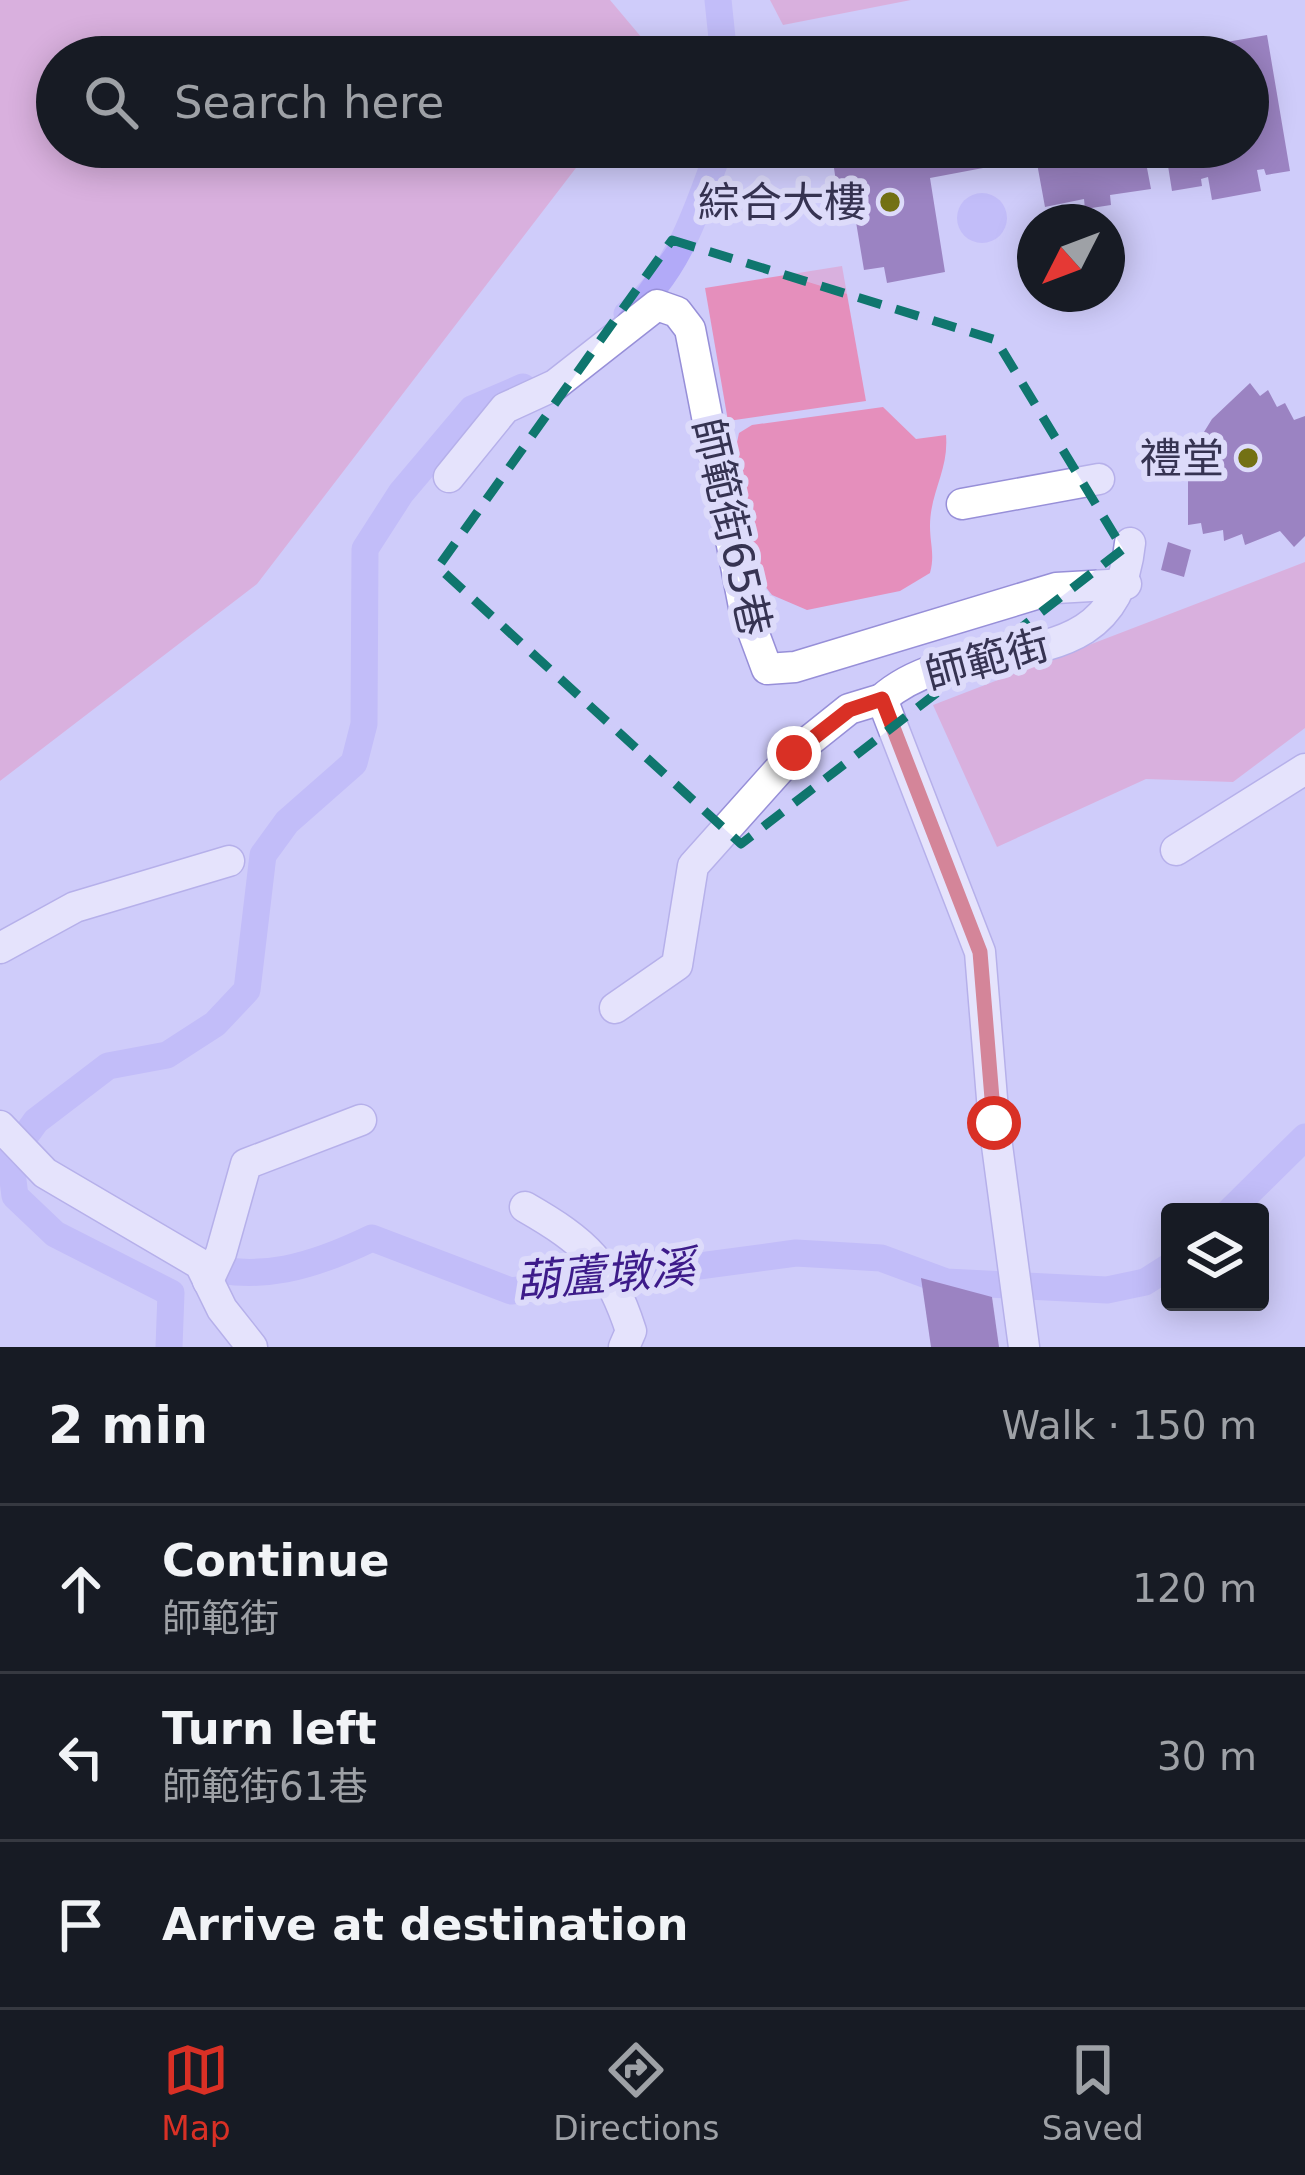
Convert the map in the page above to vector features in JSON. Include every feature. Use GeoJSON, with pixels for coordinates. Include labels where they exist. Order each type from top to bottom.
{"type":"FeatureCollection","features":[{"type":"Feature","properties":{"kind":"street","name":"師範街65巷"},"geometry":{"type":"LineString","coordinates":[[449,477],[505,408],[555,386],[657,305],[676,312],[689,329],[744,607],[767,669],[795,668],[1056,588],[1126,584]]}},
{"type":"Feature","properties":{"kind":"street"},"geometry":{"type":"LineString","coordinates":[[962,504],[1099,479]]}},
{"type":"Feature","properties":{"kind":"street"},"geometry":{"type":"LineString","coordinates":[[1126,584],[1130,543]]}},
{"type":"Feature","properties":{"kind":"street","name":"師範街"},"geometry":{"type":"LineString","coordinates":[[1024,1347],[994,1123],[980,952],[882,699],[928,670],[1062,641],[1098,621],[1126,584]]}},
{"type":"Feature","properties":{"kind":"street"},"geometry":{"type":"LineString","coordinates":[[615,1008],[677,965],[693,866],[717,835],[794,753],[849,710],[882,699]]}},
{"type":"Feature","properties":{"kind":"street"},"geometry":{"type":"LineString","coordinates":[[1176,850],[1305,769]]}},
{"type":"Feature","properties":{"kind":"street"},"geometry":{"type":"LineString","coordinates":[[0,948],[75,908],[230,861]]}},
{"type":"Feature","properties":{"kind":"street"},"geometry":{"type":"LineString","coordinates":[[205,1274],[221,1253],[246,1164],[361,1120]]}},
{"type":"Feature","properties":{"kind":"street"},"geometry":{"type":"LineString","coordinates":[[0,1126],[45,1173],[205,1274],[252,1347]]}},
{"type":"Feature","properties":{"kind":"street"},"geometry":{"type":"LineString","coordinates":[[525,1207],[577,1237],[615,1282],[631,1331],[624,1347]]}},
{"type":"Feature","properties":{"kind":"highlighted area"},"geometry":{"type":"Polygon","coordinates":[[[672,240],[996,340],[1123,549],[741,844],[438,567],[672,240]]]}},
{"type":"Feature","properties":{"kind":"shaded area"},"geometry":{"type":"Polygon","coordinates":[[[0,0],[610,0],[640,36],[36,36],[36,168],[576,168],[257,584],[0,781],[0,0]]]}},
{"type":"Feature","properties":{"kind":"shaded area"},"geometry":{"type":"Polygon","coordinates":[[[770,0],[911,0],[783,25],[770,0]]]}},
{"type":"Feature","properties":{"kind":"shaded area"},"geometry":{"type":"Polygon","coordinates":[[[982,193],[1000,200],[1007,218],[1000,236],[982,243],[964,236],[957,218],[964,200],[982,193]]]}},
{"type":"Feature","properties":{"kind":"shaded area"},"geometry":{"type":"Polygon","coordinates":[[[842,266],[866,401],[728,421],[705,288],[842,266]]]}},
{"type":"Feature","properties":{"kind":"shaded area"},"geometry":{"type":"Polygon","coordinates":[[[883,407],[916,439],[946,435],[931,514],[930,573],[900,591],[807,610],[772,595],[757,576],[736,447],[739,433],[752,425],[883,407]]]}},
{"type":"Feature","properties":{"kind":"shaded area"},"geometry":{"type":"Polygon","coordinates":[[[1305,562],[1305,728],[1233,782],[1146,779],[997,847],[933,705],[1305,562]]]}},
{"type":"Feature","properties":{"kind":"building"},"geometry":{"type":"Polygon","coordinates":[[[1269,47],[1290,171],[1266,175],[1264,169],[1257,170],[1261,191],[1212,200],[1208,177],[1201,179],[1202,186],[1172,191],[1168,168],[1269,168],[1269,47]]]}},
{"type":"Feature","properties":{"kind":"building","name":"綜合大樓"},"geometry":{"type":"Polygon","coordinates":[[[834,168],[983,168],[930,178],[945,272],[887,283],[884,267],[864,270],[856,222],[834,168]]]}},
{"type":"Feature","properties":{"kind":"building"},"geometry":{"type":"Polygon","coordinates":[[[1038,168],[1147,168],[1151,189],[1110,195],[1111,204],[1084,204],[1084,199],[1044,204],[1038,168]]]}},
{"type":"Feature","properties":{"kind":"building","name":"禮堂"},"geometry":{"type":"Polygon","coordinates":[[[1250,383],[1260,396],[1268,390],[1277,407],[1285,403],[1294,420],[1305,416],[1305,536],[1294,547],[1280,531],[1245,545],[1242,534],[1224,541],[1223,530],[1203,534],[1201,523],[1188,525],[1188,471],[1196,445],[1212,419],[1250,383]]]}},
{"type":"Feature","properties":{"kind":"building"},"geometry":{"type":"Polygon","coordinates":[[[1168,542],[1191,550],[1184,577],[1161,570],[1168,542]]]}},
{"type":"Feature","properties":{"kind":"building"},"geometry":{"type":"Polygon","coordinates":[[[921,1278],[992,1297],[999,1347],[931,1347],[921,1278]]]}},
{"type":"Feature","properties":{"kind":"waterway"},"geometry":{"type":"LineString","coordinates":[[718,0],[722,36]]}},
{"type":"Feature","properties":{"kind":"waterway"},"geometry":{"type":"LineString","coordinates":[[627,314],[673,259],[712,168]]}},
{"type":"Feature","properties":{"kind":"waterway"},"geometry":{"type":"LineString","coordinates":[[169,1347],[171,1293],[55,1234],[15,1196],[10,1157],[36,1121],[108,1066],[167,1055],[215,1024],[247,990],[263,855],[287,822],[354,763],[364,724],[365,549],[401,493],[472,409],[523,387]]}},
{"type":"Feature","properties":{"kind":"waterway","name":"葫蘆墩溪"},"geometry":{"type":"LineString","coordinates":[[1238,1203],[1305,1137]]}},
{"type":"Feature","properties":{"kind":"waterway","name":"葫蘆墩溪"},"geometry":{"type":"LineString","coordinates":[[194,1264],[241,1272],[286,1269],[372,1238],[511,1291],[796,1253],[881,1258],[946,1282],[1107,1290],[1145,1282],[1161,1272]]}},
{"type":"Feature","properties":{"kind":"place","name":"綜合大樓"},"geometry":{"type":"Point","coordinates":[890,202]}},
{"type":"Feature","properties":{"kind":"place","name":"禮堂"},"geometry":{"type":"Point","coordinates":[1248,458]}},
{"type":"Feature","properties":{"kind":"route"},"geometry":{"type":"LineString","coordinates":[[794,753],[849,710],[882,699],[980,952],[994,1123]]}}]}
